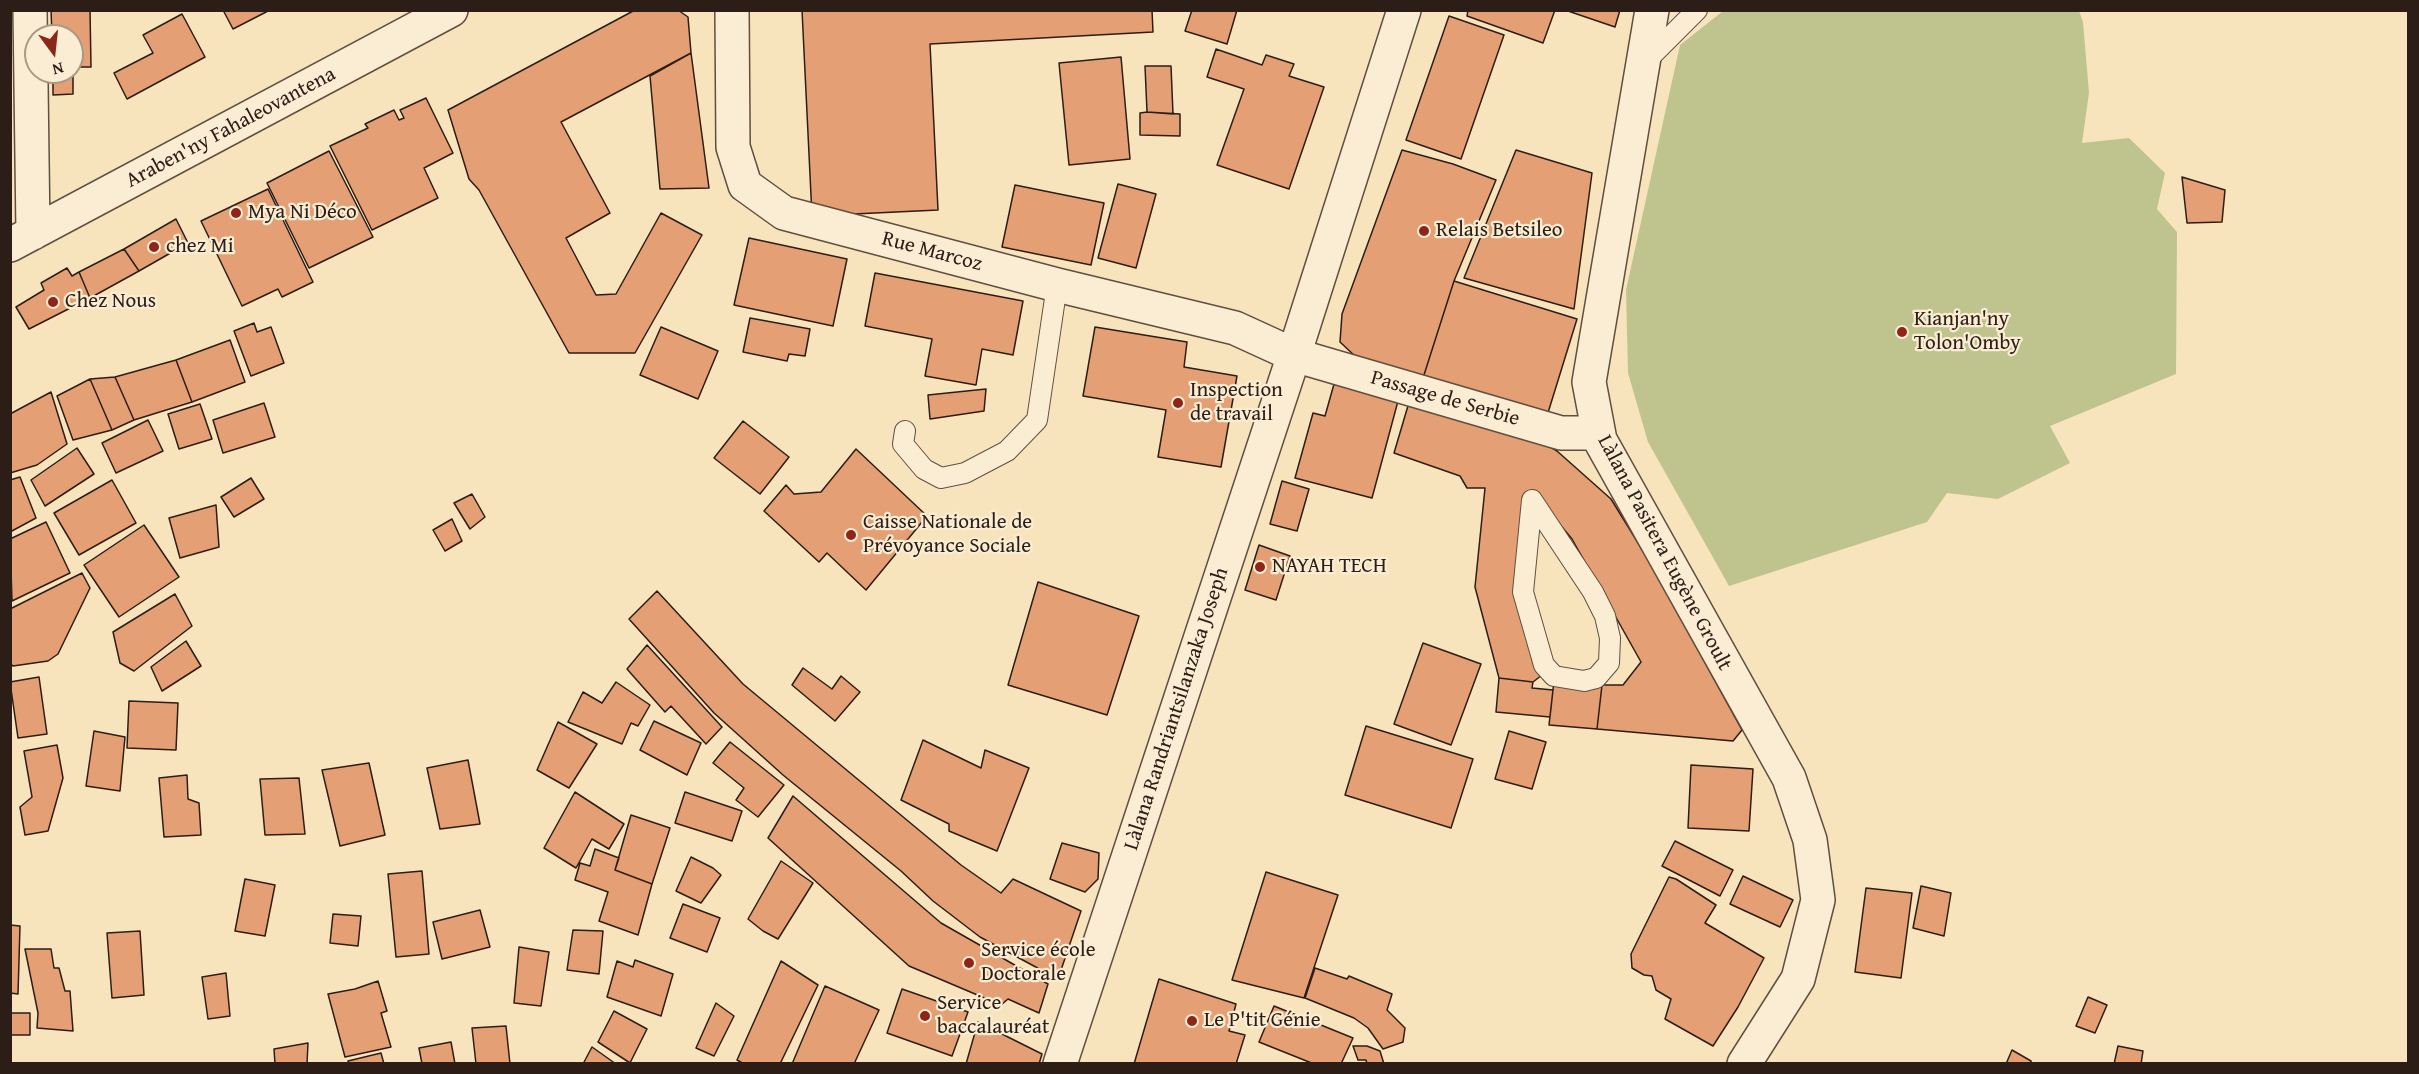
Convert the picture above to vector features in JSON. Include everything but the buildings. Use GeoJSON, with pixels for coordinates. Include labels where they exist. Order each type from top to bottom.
{"type":"FeatureCollection","features":[{"type":"Feature","properties":{"kind":"street"},"geometry":{"type":"LineString","coordinates":[[22,239],[30,10]]}},
{"type":"Feature","properties":{"kind":"street","name":"Araben'ny Fahaleovantena"},"geometry":{"type":"LineString","coordinates":[[22,239],[451,10]]}},
{"type":"Feature","properties":{"kind":"street","name":"Rue Marcoz"},"geometry":{"type":"LineString","coordinates":[[732,10],[733,147],[745,185],[784,213],[1057,285],[1235,328],[1294,355]]}},
{"type":"Feature","properties":{"kind":"street","name":"Làlana Randriantsilanzaka Joseph"},"geometry":{"type":"LineString","coordinates":[[1060,1064],[1294,355],[1404,10]]}},
{"type":"Feature","properties":{"kind":"street","name":"Làlana Pasitera Eugène Groult"},"geometry":{"type":"LineString","coordinates":[[1653,10],[1589,382],[1599,437],[1789,778],[1810,840],[1818,900],[1798,979],[1744,1064]]}},
{"type":"Feature","properties":{"kind":"street","name":"Passage de Serbie"},"geometry":{"type":"LineString","coordinates":[[1294,355],[1561,433],[1599,437]]}},
{"type":"Feature","properties":{"kind":"lane"},"geometry":{"type":"LineString","coordinates":[[1644,63],[1697,10]]}},
{"type":"Feature","properties":{"kind":"lane"},"geometry":{"type":"LineString","coordinates":[[905,431],[903,444],[924,469],[941,478],[965,473],[1007,451],[1037,420],[1057,285]]}},
{"type":"Feature","properties":{"kind":"lane"},"geometry":{"type":"LineString","coordinates":[[1557,451],[1599,437]]}},
{"type":"Feature","properties":{"kind":"lane"},"geometry":{"type":"LineString","coordinates":[[1534,500],[1593,592],[1605,616],[1611,638],[1609,663],[1596,678],[1584,681],[1554,676],[1544,665],[1523,592],[1534,500]]}},
{"type":"Feature","properties":{"kind":"green space","name":"Kianjan'ny Tolon'Omby"},"geometry":{"type":"Polygon","coordinates":[[[1723,11],[2079,11],[2083,22],[2089,93],[2082,143],[2129,138],[2165,173],[2157,209],[2177,232],[2176,374],[2050,426],[2070,463],[1998,499],[1947,493],[1927,522],[1729,586],[1648,442],[1628,373],[1626,290],[1680,45],[1723,11]]]}},
{"type":"Feature","properties":{"kind":"place","name":"Mya Ni Déco"},"geometry":{"type":"Point","coordinates":[236,213]}},
{"type":"Feature","properties":{"kind":"place","name":"Relais Betsileo"},"geometry":{"type":"Point","coordinates":[1424,231]}},
{"type":"Feature","properties":{"kind":"place","name":"chez Mi"},"geometry":{"type":"Point","coordinates":[154,247]}},
{"type":"Feature","properties":{"kind":"place","name":"Chez Nous"},"geometry":{"type":"Point","coordinates":[53,302]}},
{"type":"Feature","properties":{"kind":"place","name":"Kianjan'ny Tolon'Omby"},"geometry":{"type":"Point","coordinates":[1902,332]}},
{"type":"Feature","properties":{"kind":"place","name":"Inspection de travail"},"geometry":{"type":"Point","coordinates":[1178,403]}},
{"type":"Feature","properties":{"kind":"place","name":"Caisse Nationale de Prévoyance Sociale"},"geometry":{"type":"Point","coordinates":[851,535]}},
{"type":"Feature","properties":{"kind":"place","name":"NAYAH TECH"},"geometry":{"type":"Point","coordinates":[1260,567]}},
{"type":"Feature","properties":{"kind":"place","name":"Service école Doctorale"},"geometry":{"type":"Point","coordinates":[969,963]}},
{"type":"Feature","properties":{"kind":"place","name":"Service baccalauréat"},"geometry":{"type":"Point","coordinates":[925,1016]}},
{"type":"Feature","properties":{"kind":"place","name":"Le P'tit Génie"},"geometry":{"type":"Point","coordinates":[1192,1021]}}]}
